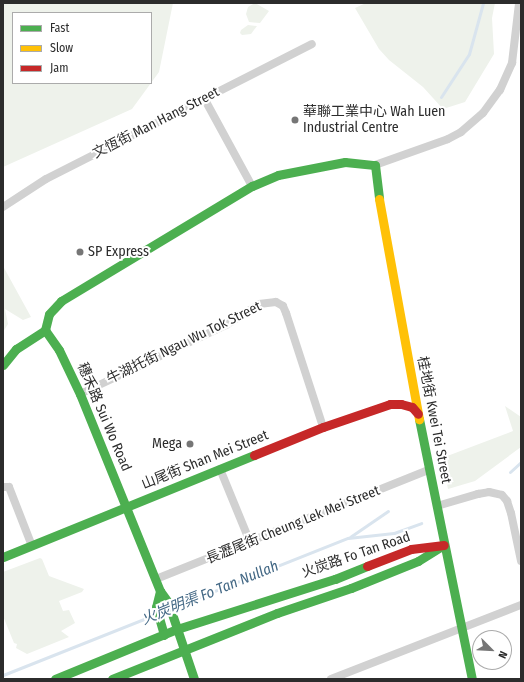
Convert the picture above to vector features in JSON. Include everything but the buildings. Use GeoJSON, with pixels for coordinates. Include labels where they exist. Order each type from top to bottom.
{"type":"FeatureCollection","features":[{"type":"Feature","properties":{"kind":"street"},"geometry":{"type":"LineString","coordinates":[[3,365],[16,349],[45,330],[49,314],[61,301],[252,186],[278,175],[345,162],[375,165],[448,139],[461,132],[483,113],[500,90],[512,63],[519,3]]}},
{"type":"Feature","properties":{"kind":"street","name":"文恆街 Man Hang Street"},"geometry":{"type":"LineString","coordinates":[[3,207],[46,179],[312,44]]}},
{"type":"Feature","properties":{"kind":"street"},"geometry":{"type":"LineString","coordinates":[[204,98],[252,186]]}},
{"type":"Feature","properties":{"kind":"street","name":"桂地街 Kwei Tei Street"},"geometry":{"type":"LineString","coordinates":[[375,165],[377,186],[418,414],[472,679]]}},
{"type":"Feature","properties":{"kind":"street","name":"牛湖托街 Ngau Wu Tok Street"},"geometry":{"type":"LineString","coordinates":[[80,394],[226,325],[259,304],[276,302],[283,306],[286,313],[323,427]]}},
{"type":"Feature","properties":{"kind":"street","name":"穗禾路 Sui Wo Road"},"geometry":{"type":"LineString","coordinates":[[45,330],[60,350],[80,394],[156,579],[160,595],[156,607],[164,635]]}},
{"type":"Feature","properties":{"kind":"street","name":"山尾街 Shan Mei Street"},"geometry":{"type":"LineString","coordinates":[[3,557],[323,427],[390,404],[401,404],[412,407],[418,414]]}},
{"type":"Feature","properties":{"kind":"street"},"geometry":{"type":"LineString","coordinates":[[220,469],[250,542]]}},
{"type":"Feature","properties":{"kind":"street","name":"長瀝尾街 Cheung Lek Mei Street"},"geometry":{"type":"LineString","coordinates":[[156,579],[429,470]]}},
{"type":"Feature","properties":{"kind":"street"},"geometry":{"type":"LineString","coordinates":[[3,486],[9,488],[32,546]]}},
{"type":"Feature","properties":{"kind":"street"},"geometry":{"type":"LineString","coordinates":[[436,506],[489,492],[502,495],[507,501],[511,513],[521,561]]}},
{"type":"Feature","properties":{"kind":"street","name":"火炭路 Fo Tan Road"},"geometry":{"type":"LineString","coordinates":[[55,679],[177,630],[335,579],[411,549],[444,545]]}},
{"type":"Feature","properties":{"kind":"street","name":"火炭路 Fo Tan Road"},"geometry":{"type":"LineString","coordinates":[[112,679],[277,613],[371,580],[418,561],[444,545]]}},
{"type":"Feature","properties":{"kind":"street","name":"穗禾路 Sui Wo Road"},"geometry":{"type":"LineString","coordinates":[[160,595],[168,602],[194,679]]}},
{"type":"Feature","properties":{"kind":"street"},"geometry":{"type":"LineString","coordinates":[[331,679],[521,605]]}},
{"type":"Feature","properties":{"kind":"shaded area"},"geometry":{"type":"Polygon","coordinates":[[[3,3],[173,3],[159,72],[152,82],[152,12],[12,12],[12,84],[150,84],[132,109],[3,167],[3,3]]]}},
{"type":"Feature","properties":{"kind":"shaded area"},"geometry":{"type":"Polygon","coordinates":[[[255,3],[269,11],[260,23],[249,22],[246,14],[248,7],[255,3]]]}},
{"type":"Feature","properties":{"kind":"shaded area"},"geometry":{"type":"Polygon","coordinates":[[[366,3],[495,3],[492,18],[494,54],[465,102],[443,109],[423,87],[389,60],[379,49],[355,8],[366,3]]]}},
{"type":"Feature","properties":{"kind":"shaded area"},"geometry":{"type":"Polygon","coordinates":[[[248,25],[257,26],[251,34],[242,35],[240,33],[241,30],[248,25]]]}},
{"type":"Feature","properties":{"kind":"shaded area"},"geometry":{"type":"Polygon","coordinates":[[[3,266],[31,317],[23,320],[5,309],[8,324],[3,332],[3,266]]]}},
{"type":"Feature","properties":{"kind":"shaded area"},"geometry":{"type":"Polygon","coordinates":[[[505,406],[521,417],[521,447],[475,481],[448,489],[442,458],[513,431],[505,406]]]}},
{"type":"Feature","properties":{"kind":"shaded area"},"geometry":{"type":"Polygon","coordinates":[[[40,558],[42,559],[49,576],[84,589],[82,592],[59,601],[63,611],[69,610],[75,623],[61,631],[69,637],[27,654],[16,648],[17,644],[14,643],[3,616],[3,572],[40,558]]]}},
{"type":"Feature","properties":{"kind":"waterway"},"geometry":{"type":"LineString","coordinates":[[441,97],[469,54],[483,3]]}},
{"type":"Feature","properties":{"kind":"waterway"},"geometry":{"type":"LineString","coordinates":[[510,472],[521,462]]}},
{"type":"Feature","properties":{"kind":"waterway"},"geometry":{"type":"LineString","coordinates":[[350,537],[388,511]]}},
{"type":"Feature","properties":{"kind":"waterway","name":"火炭明渠 Fo Tan Nullah"},"geometry":{"type":"LineString","coordinates":[[3,675],[348,538],[394,533],[421,523]]}},
{"type":"Feature","properties":{"kind":"traffic: fast"},"geometry":{"type":"LineString","coordinates":[[45,330],[49,314],[61,301],[252,186],[278,175],[345,162],[375,165],[379,199]]}},
{"type":"Feature","properties":{"kind":"traffic: fast"},"geometry":{"type":"LineString","coordinates":[[45,330],[59,350],[80,394],[160,591],[168,602],[194,679]]}},
{"type":"Feature","properties":{"kind":"traffic: fast"},"geometry":{"type":"LineString","coordinates":[[3,365],[16,349],[45,330]]}},
{"type":"Feature","properties":{"kind":"traffic: fast"},"geometry":{"type":"LineString","coordinates":[[419,419],[472,679]]}},
{"type":"Feature","properties":{"kind":"traffic: fast"},"geometry":{"type":"LineString","coordinates":[[3,557],[254,455]]}},
{"type":"Feature","properties":{"kind":"traffic: fast"},"geometry":{"type":"LineString","coordinates":[[112,679],[277,613],[351,588],[418,561],[440,547]]}},
{"type":"Feature","properties":{"kind":"traffic: fast"},"geometry":{"type":"LineString","coordinates":[[55,679],[177,629],[335,579],[367,566]]}},
{"type":"Feature","properties":{"kind":"traffic: fast"},"geometry":{"type":"LineString","coordinates":[[160,591],[156,607],[164,635]]}},
{"type":"Feature","properties":{"kind":"traffic: slow"},"geometry":{"type":"LineString","coordinates":[[379,199],[419,419]]}},
{"type":"Feature","properties":{"kind":"traffic: jam"},"geometry":{"type":"LineString","coordinates":[[254,455],[323,427],[390,404],[401,404],[412,407],[418,414]]}},
{"type":"Feature","properties":{"kind":"traffic: jam"},"geometry":{"type":"LineString","coordinates":[[367,566],[411,549],[444,545]]}},
{"type":"Feature","properties":{"kind":"place","name":"華聯工業中心 Wah Luen Industrial Centre"},"geometry":{"type":"Point","coordinates":[295,120]}},
{"type":"Feature","properties":{"kind":"place","name":"SP Express"},"geometry":{"type":"Point","coordinates":[80,252]}},
{"type":"Feature","properties":{"kind":"place","name":"Mega"},"geometry":{"type":"Point","coordinates":[190,444]}}]}
